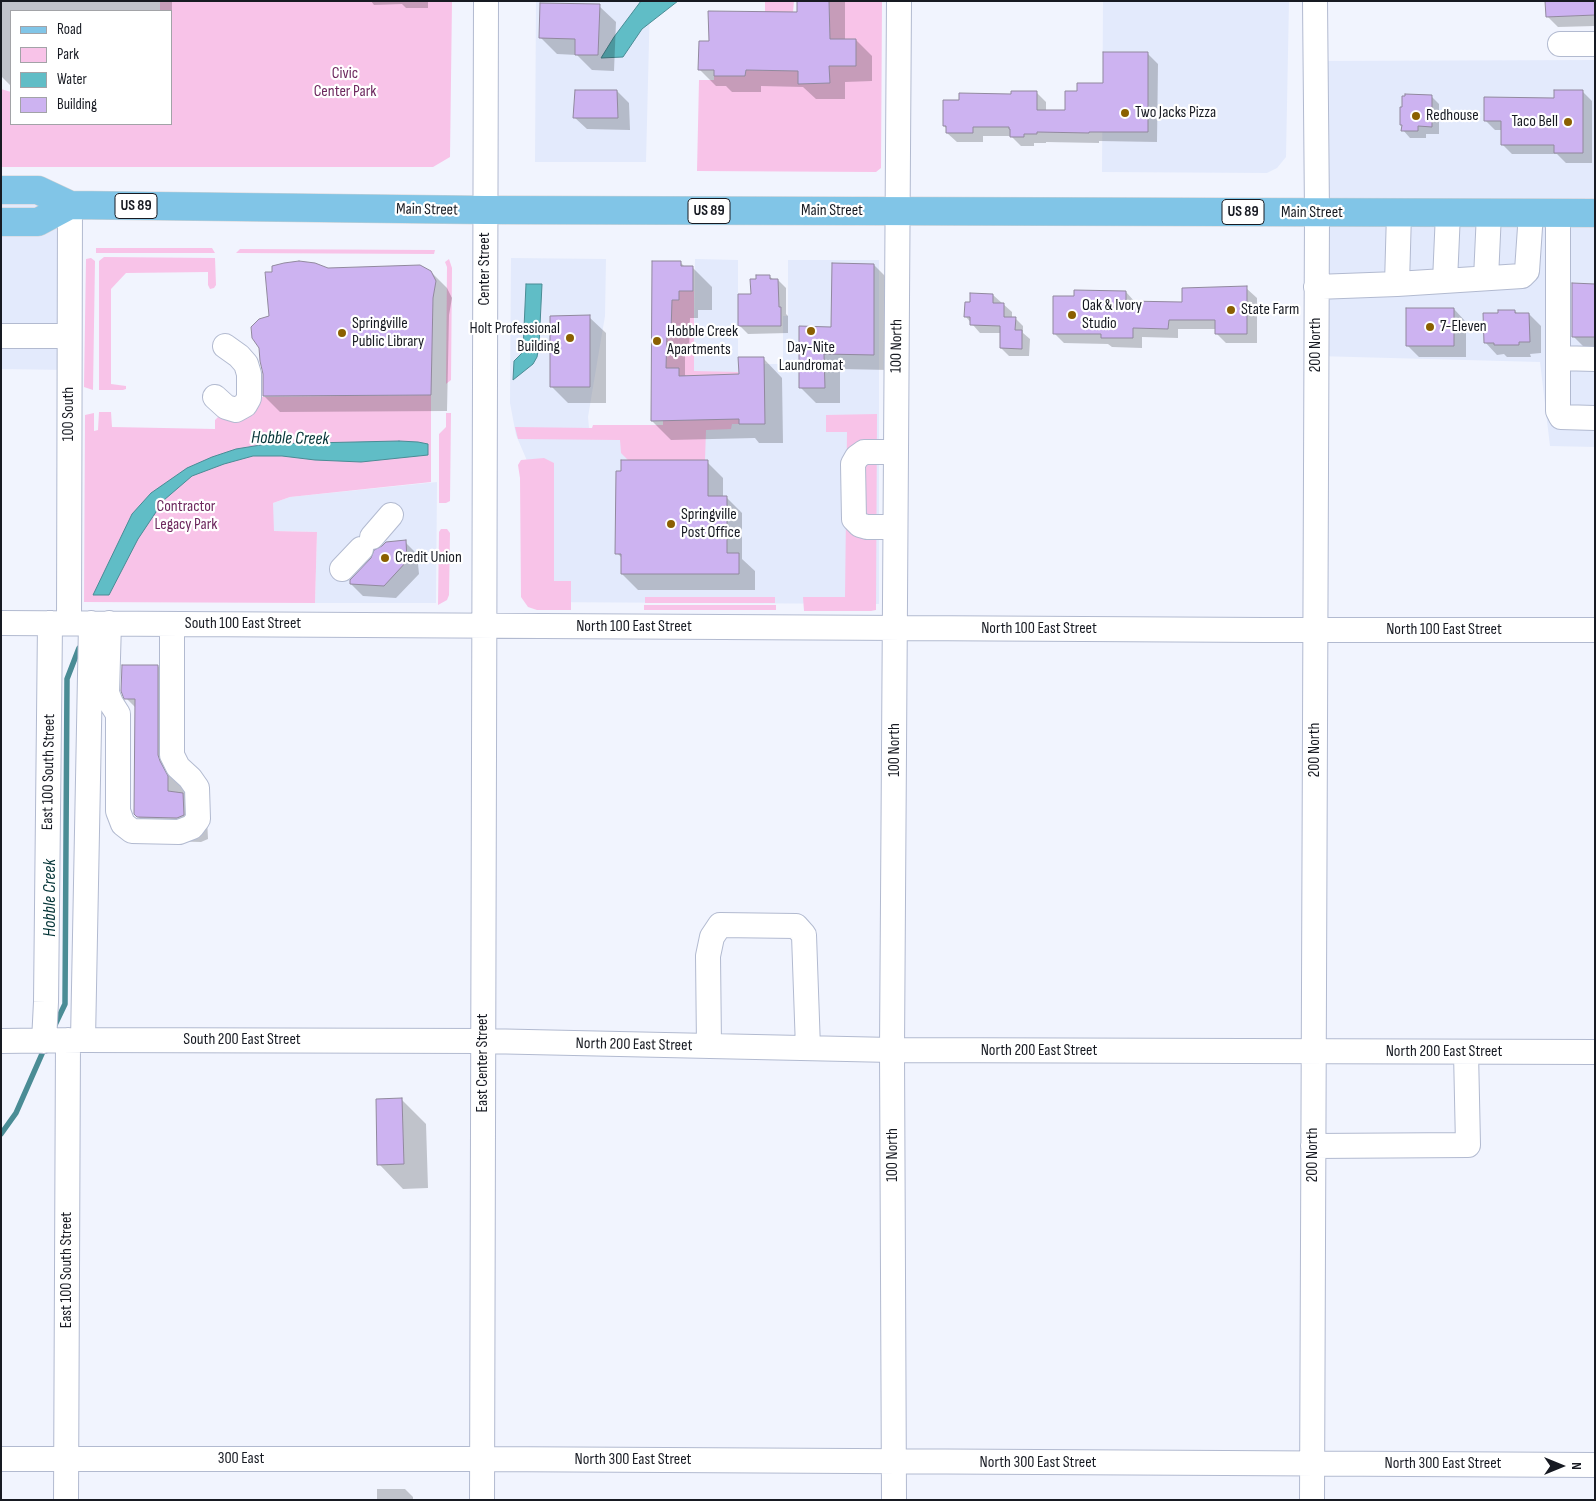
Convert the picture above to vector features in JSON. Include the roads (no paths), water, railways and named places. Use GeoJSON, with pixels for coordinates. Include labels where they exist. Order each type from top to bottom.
{"type":"FeatureCollection","features":[{"type":"Feature","properties":{"kind":"main road","name":"Main Street"},"geometry":{"type":"LineString","coordinates":[[1,190],[38,190],[70,205],[485,210],[1595,213]]}},
{"type":"Feature","properties":{"kind":"main road","name":"Main Street"},"geometry":{"type":"LineString","coordinates":[[1,222],[38,222],[70,205]]}},
{"type":"Feature","properties":{"kind":"street","name":"Center Street"},"geometry":{"type":"LineString","coordinates":[[484,626],[486,1]]}},
{"type":"Feature","properties":{"kind":"street","name":"100 North"},"geometry":{"type":"LineString","coordinates":[[894,1500],[892,1050],[899,1]]}},
{"type":"Feature","properties":{"kind":"street","name":"200 North"},"geometry":{"type":"LineString","coordinates":[[1312,1500],[1317,212],[1315,1]]}},
{"type":"Feature","properties":{"kind":"street"},"geometry":{"type":"LineString","coordinates":[[1560,44],[1595,44]]}},
{"type":"Feature","properties":{"kind":"street","name":"100 South"},"geometry":{"type":"LineString","coordinates":[[70,205],[69,336],[80,623]]}},
{"type":"Feature","properties":{"kind":"street"},"geometry":{"type":"LineString","coordinates":[[1397,284],[1399,213]]}},
{"type":"Feature","properties":{"kind":"street"},"geometry":{"type":"LineString","coordinates":[[1445,281],[1448,213]]}},
{"type":"Feature","properties":{"kind":"street"},"geometry":{"type":"LineString","coordinates":[[1486,278],[1489,213]]}},
{"type":"Feature","properties":{"kind":"street"},"geometry":{"type":"LineString","coordinates":[[1558,213],[1558,411],[1561,417],[1595,418]]}},
{"type":"Feature","properties":{"kind":"street"},"geometry":{"type":"LineString","coordinates":[[1316,287],[1522,276],[1527,271],[1531,214]]}},
{"type":"Feature","properties":{"kind":"street"},"geometry":{"type":"LineString","coordinates":[[1,336],[69,336]]}},
{"type":"Feature","properties":{"kind":"street"},"geometry":{"type":"LineString","coordinates":[[215,397],[226,407],[236,410],[245,405],[249,398],[249,374],[246,364],[225,346]]}},
{"type":"Feature","properties":{"kind":"street"},"geometry":{"type":"LineString","coordinates":[[1558,358],[1595,359]]}},
{"type":"Feature","properties":{"kind":"street"},"geometry":{"type":"LineString","coordinates":[[895,527],[867,527],[860,525],[854,519],[853,464],[857,457],[864,452],[896,452]]}},
{"type":"Feature","properties":{"kind":"street"},"geometry":{"type":"LineString","coordinates":[[342,569],[391,515]]}},
{"type":"Feature","properties":{"kind":"street","name":"South 100 East Street"},"geometry":{"type":"LineString","coordinates":[[1,623],[484,626]]}},
{"type":"Feature","properties":{"kind":"street"},"geometry":{"type":"LineString","coordinates":[[80,623],[111,703],[118,714],[118,811],[123,824],[132,831],[179,832],[192,827],[198,819],[197,788],[190,778],[178,767],[172,755],[172,624]]}},
{"type":"Feature","properties":{"kind":"street","name":"East 100 South Street"},"geometry":{"type":"LineString","coordinates":[[65,1040],[46,1002],[80,623]]}},
{"type":"Feature","properties":{"kind":"street","name":"East 100 South Street"},"geometry":{"type":"LineString","coordinates":[[66,1500],[65,1040],[80,623]]}},
{"type":"Feature","properties":{"kind":"street","name":"North 100 East Street"},"geometry":{"type":"LineString","coordinates":[[484,626],[1595,630]]}},
{"type":"Feature","properties":{"kind":"street","name":"East Center Street"},"geometry":{"type":"LineString","coordinates":[[482,1500],[484,626]]}},
{"type":"Feature","properties":{"kind":"street"},"geometry":{"type":"LineString","coordinates":[[709,1046],[708,956],[712,937],[720,925],[796,926],[804,935],[808,1048]]}},
{"type":"Feature","properties":{"kind":"street","name":"South 200 East Street"},"geometry":{"type":"LineString","coordinates":[[1,1041],[483,1041]]}},
{"type":"Feature","properties":{"kind":"street","name":"North 200 East Street"},"geometry":{"type":"LineString","coordinates":[[483,1041],[892,1050],[1595,1052]]}},
{"type":"Feature","properties":{"kind":"street"},"geometry":{"type":"LineString","coordinates":[[1313,1146],[1468,1145],[1466,1052]]}},
{"type":"Feature","properties":{"kind":"street","name":"300 East"},"geometry":{"type":"LineString","coordinates":[[1,1459],[481,1459]]}},
{"type":"Feature","properties":{"kind":"street","name":"North 300 East Street"},"geometry":{"type":"LineString","coordinates":[[481,1459],[1595,1465]]}},
{"type":"Feature","properties":{"kind":"water"},"geometry":{"type":"Polygon","coordinates":[[[641,1],[678,1],[642,29],[623,57],[601,58],[614,37],[641,1]]]}},
{"type":"Feature","properties":{"kind":"water"},"geometry":{"type":"Polygon","coordinates":[[[526,284],[542,284],[539,346],[537,357],[533,364],[513,380],[514,361],[523,350],[526,284]]]}},
{"type":"Feature","properties":{"kind":"water"},"geometry":{"type":"Polygon","coordinates":[[[399,441],[428,444],[428,455],[361,462],[282,456],[253,456],[192,476],[164,500],[138,539],[109,595],[93,595],[132,514],[151,493],[187,468],[236,449],[267,444],[399,441]]]}},
{"type":"Feature","properties":{"kind":"waterway","name":"Hobble Creek"},"geometry":{"type":"LineString","coordinates":[[54,1027],[65,1004],[67,679],[79,648]]}},
{"type":"Feature","properties":{"kind":"waterway","name":"Hobble Creek"},"geometry":{"type":"LineString","coordinates":[[1,1134],[16,1113],[45,1047]]}},
{"type":"Feature","properties":{"kind":"place","name":"Two Jacks Pizza"},"geometry":{"type":"Point","coordinates":[1125,113]}},
{"type":"Feature","properties":{"kind":"place","name":"Redhouse"},"geometry":{"type":"Point","coordinates":[1416,116]}},
{"type":"Feature","properties":{"kind":"place","name":"Taco Bell"},"geometry":{"type":"Point","coordinates":[1568,122]}},
{"type":"Feature","properties":{"kind":"place","name":"State Farm"},"geometry":{"type":"Point","coordinates":[1231,310]}},
{"type":"Feature","properties":{"kind":"place","name":"Oak & Ivory Studio"},"geometry":{"type":"Point","coordinates":[1072,315]}},
{"type":"Feature","properties":{"kind":"place","name":"7-Eleven"},"geometry":{"type":"Point","coordinates":[1430,327]}},
{"type":"Feature","properties":{"kind":"place","name":"Day-Nite Laundromat"},"geometry":{"type":"Point","coordinates":[811,331]}},
{"type":"Feature","properties":{"kind":"place","name":"Springville Public Library"},"geometry":{"type":"Point","coordinates":[342,333]}},
{"type":"Feature","properties":{"kind":"place","name":"Holt Professional Building"},"geometry":{"type":"Point","coordinates":[570,338]}},
{"type":"Feature","properties":{"kind":"place","name":"Hobble Creek Apartments"},"geometry":{"type":"Point","coordinates":[657,341]}},
{"type":"Feature","properties":{"kind":"place","name":"Springville Post Office"},"geometry":{"type":"Point","coordinates":[671,524]}},
{"type":"Feature","properties":{"kind":"place","name":"Credit Union"},"geometry":{"type":"Point","coordinates":[385,558]}},
{"type":"Feature","properties":{"kind":"park label","name":"Civic Center Park"},"geometry":{"type":"Point","coordinates":[345,83]}},
{"type":"Feature","properties":{"kind":"park label","name":"Contractor Legacy Park"},"geometry":{"type":"Point","coordinates":[186,516]}}]}
